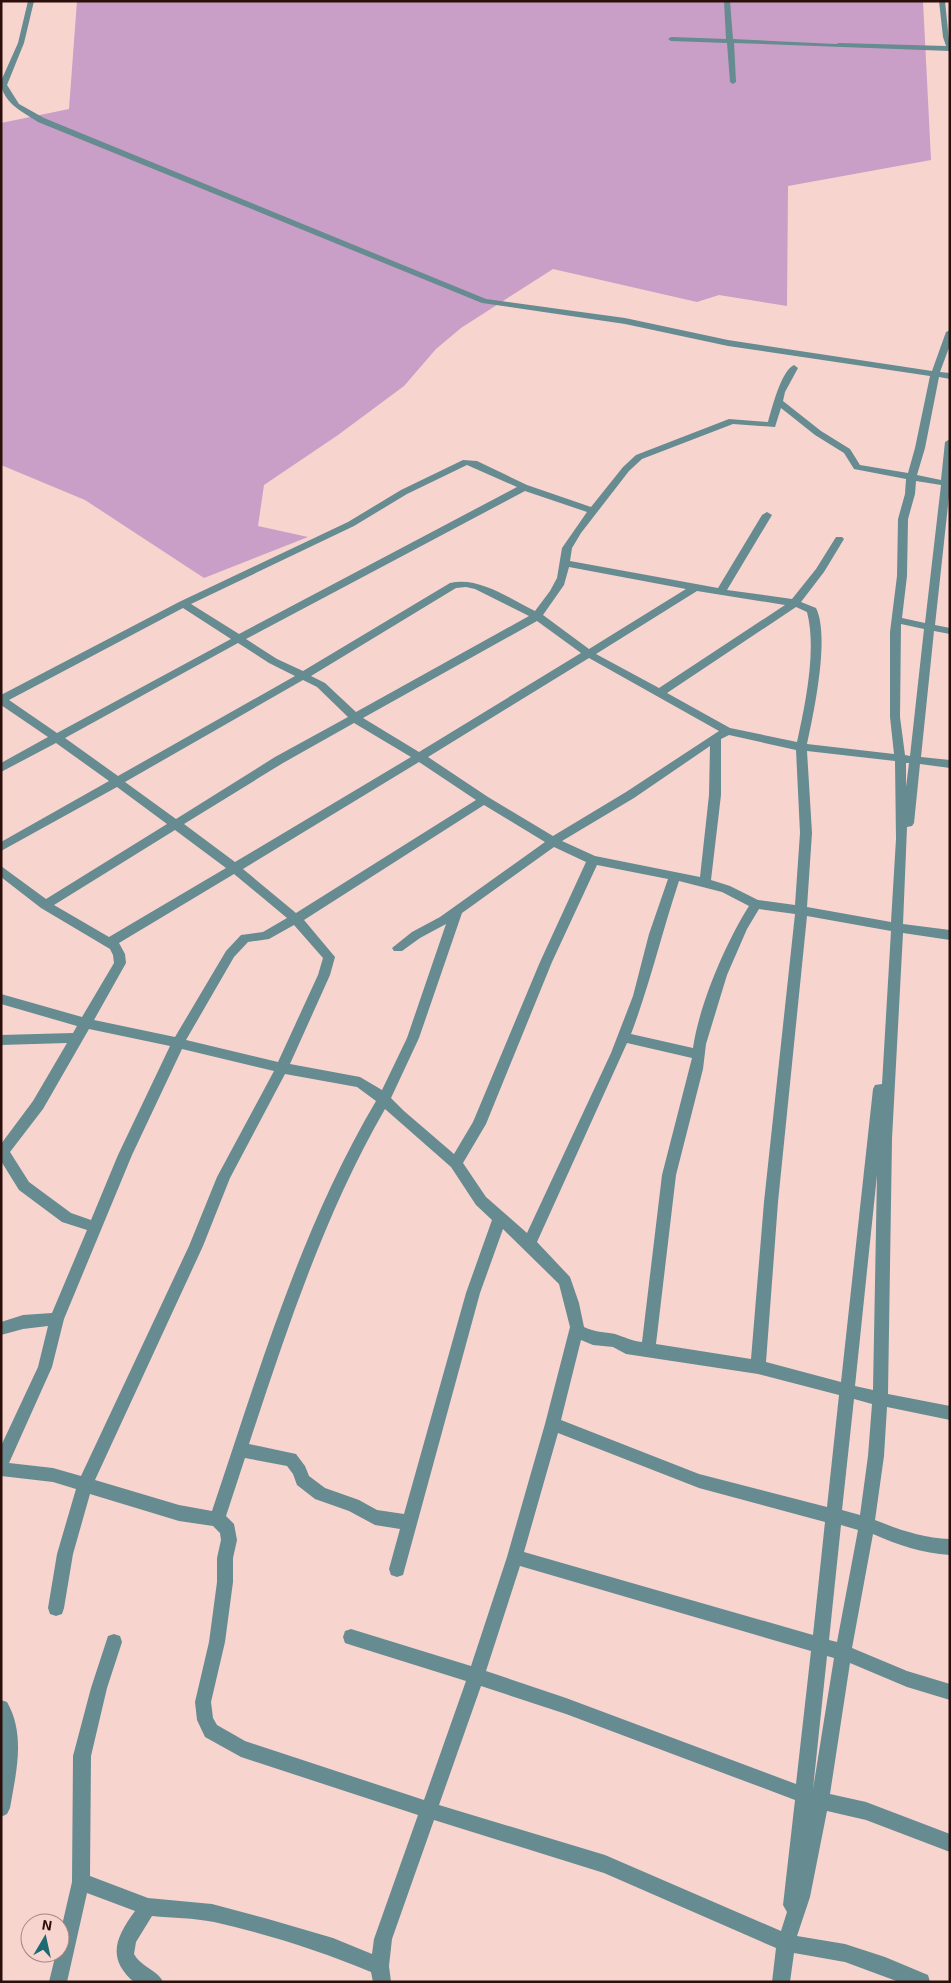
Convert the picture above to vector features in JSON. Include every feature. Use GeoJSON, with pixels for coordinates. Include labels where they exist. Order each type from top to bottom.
{"type":"FeatureCollection","features":[{"type":"Feature","properties":{"kind":"street"},"geometry":{"type":"LineString","coordinates":[[31,1],[21,44],[2,85],[16,104],[41,120],[478,298],[625,321],[728,343],[950,376]]}},
{"type":"Feature","properties":{"kind":"street"},"geometry":{"type":"LineString","coordinates":[[727,1],[733,82]]}},
{"type":"Feature","properties":{"kind":"street"},"geometry":{"type":"LineString","coordinates":[[942,1],[950,56]]}},
{"type":"Feature","properties":{"kind":"street"},"geometry":{"type":"LineString","coordinates":[[671,40],[950,49]]}},
{"type":"Feature","properties":{"kind":"street"},"geometry":{"type":"LineString","coordinates":[[782,1982],[786,1943],[800,1897],[820,1801],[843,1652],[867,1524],[876,1456],[880,1399],[885,1139],[902,839],[900,757],[895,717],[896,620],[902,576],[903,519],[910,494],[910,478],[920,448],[935,374],[950,332]]}},
{"type":"Feature","properties":{"kind":"street"},"geometry":{"type":"LineString","coordinates":[[45,905],[279,760],[537,616],[559,585],[564,574],[567,548],[626,469],[639,457],[732,421],[772,425],[781,392],[794,368]]}},
{"type":"Feature","properties":{"kind":"street"},"geometry":{"type":"LineString","coordinates":[[779,402],[818,433],[847,451],[857,468],[950,484]]}},
{"type":"Feature","properties":{"kind":"street"},"geometry":{"type":"LineString","coordinates":[[782,1982],[950,442]]}},
{"type":"Feature","properties":{"kind":"street"},"geometry":{"type":"LineString","coordinates":[[56,1608],[65,1554],[86,1484],[196,1246],[224,1177],[282,1068],[324,975],[329,957],[296,918],[234,868],[59,738],[1,700],[183,604],[351,524],[404,492],[466,462],[474,463],[524,487],[593,511]]}},
{"type":"Feature","properties":{"kind":"street"},"geometry":{"type":"LineString","coordinates":[[1,768],[240,638],[404,554],[524,487]]}},
{"type":"Feature","properties":{"kind":"street"},"geometry":{"type":"LineString","coordinates":[[721,592],[767,515]]}},
{"type":"Feature","properties":{"kind":"street"},"geometry":{"type":"LineString","coordinates":[[659,693],[795,603],[820,570],[839,539]]}},
{"type":"Feature","properties":{"kind":"street"},"geometry":{"type":"LineString","coordinates":[[565,563],[721,592],[795,603],[812,610],[816,626],[810,708],[801,747],[806,834],[801,911],[771,1202],[758,1367]]}},
{"type":"Feature","properties":{"kind":"street"},"geometry":{"type":"LineString","coordinates":[[1,847],[302,676],[454,585],[466,584],[478,587],[537,616],[589,654],[659,693],[722,735],[801,747],[950,764]]}},
{"type":"Feature","properties":{"kind":"street"},"geometry":{"type":"LineString","coordinates":[[109,942],[418,756],[474,725],[696,587]]}},
{"type":"Feature","properties":{"kind":"street"},"geometry":{"type":"LineString","coordinates":[[183,604],[240,638],[273,661],[322,685],[355,718],[418,756],[484,800],[552,842],[593,860],[705,882],[726,889],[756,904],[950,935]]}},
{"type":"Feature","properties":{"kind":"street"},"geometry":{"type":"LineString","coordinates":[[896,620],[950,631]]}},
{"type":"Feature","properties":{"kind":"street"},"geometry":{"type":"LineString","coordinates":[[398,948],[416,935],[444,920],[552,842],[630,795],[685,757],[722,735]]}},
{"type":"Feature","properties":{"kind":"street"},"geometry":{"type":"LineString","coordinates":[[705,882],[722,735]]}},
{"type":"Feature","properties":{"kind":"street"},"geometry":{"type":"LineString","coordinates":[[1,1463],[45,1367],[57,1319],[125,1155],[178,1043],[230,954],[245,938],[265,936],[484,800]]}},
{"type":"Feature","properties":{"kind":"street"},"geometry":{"type":"LineString","coordinates":[[456,1163],[479,1124],[546,962],[593,860]]}},
{"type":"Feature","properties":{"kind":"street"},"geometry":{"type":"LineString","coordinates":[[1,870],[45,905],[109,942],[119,954],[120,963],[38,1105],[2,1153],[24,1186],[67,1218],[96,1228]]}},
{"type":"Feature","properties":{"kind":"street"},"geometry":{"type":"LineString","coordinates":[[529,1244],[623,1036],[639,996],[655,934],[675,876]]}},
{"type":"Feature","properties":{"kind":"street"},"geometry":{"type":"LineString","coordinates":[[648,1349],[669,1175],[708,1014],[721,975],[742,928],[756,904]]}},
{"type":"Feature","properties":{"kind":"street"},"geometry":{"type":"LineString","coordinates":[[217,1519],[310,1247],[356,1147],[384,1099],[413,1038],[457,910]]}},
{"type":"Feature","properties":{"kind":"street"},"geometry":{"type":"LineString","coordinates":[[1,999],[85,1023],[282,1068],[360,1082],[384,1099],[399,1115],[456,1163],[481,1201],[529,1244],[565,1281],[572,1303],[576,1330],[553,1424],[515,1556],[476,1676],[383,1939],[381,1974],[333,1947],[212,1913],[148,1907],[81,1882]]}},
{"type":"Feature","properties":{"kind":"street"},"geometry":{"type":"LineString","coordinates":[[623,1036],[699,1054]]}},
{"type":"Feature","properties":{"kind":"street"},"geometry":{"type":"LineString","coordinates":[[1,1040],[77,1038]]}},
{"type":"Feature","properties":{"kind":"street"},"geometry":{"type":"LineString","coordinates":[[396,1569],[472,1293],[500,1217]]}},
{"type":"Feature","properties":{"kind":"street"},"geometry":{"type":"LineString","coordinates":[[1,1329],[23,1322],[57,1319]]}},
{"type":"Feature","properties":{"kind":"street"},"geometry":{"type":"LineString","coordinates":[[576,1330],[594,1338],[614,1341],[626,1347],[758,1367],[880,1399],[950,1413]]}},
{"type":"Feature","properties":{"kind":"street"},"geometry":{"type":"LineString","coordinates":[[553,1424],[699,1481],[867,1524],[899,1538],[934,1546],[950,1547]]}},
{"type":"Feature","properties":{"kind":"street"},"geometry":{"type":"LineString","coordinates":[[240,1450],[291,1459],[300,1471],[302,1480],[320,1494],[353,1506],[375,1517],[409,1523]]}},
{"type":"Feature","properties":{"kind":"street"},"geometry":{"type":"LineString","coordinates":[[1,1469],[53,1475],[179,1513],[217,1519],[228,1529],[229,1540],[225,1558],[225,1582],[217,1642],[203,1702],[205,1720],[211,1730],[241,1748],[428,1810],[606,1864],[786,1943],[845,1952],[885,1966],[921,1982]]}},
{"type":"Feature","properties":{"kind":"street"},"geometry":{"type":"LineString","coordinates":[[515,1556],[843,1652],[907,1679],[950,1692]]}},
{"type":"Feature","properties":{"kind":"street"},"geometry":{"type":"LineString","coordinates":[[351,1637],[566,1706],[820,1801],[866,1810],[950,1843]]}},
{"type":"Feature","properties":{"kind":"street"},"geometry":{"type":"LineString","coordinates":[[58,1982],[81,1882],[82,1756],[99,1688],[114,1642]]}},
{"type":"Feature","properties":{"kind":"street"},"geometry":{"type":"LineString","coordinates":[[1,1708],[7,1715],[9,1750],[1,1808]]}},
{"type":"Feature","properties":{"kind":"street"},"geometry":{"type":"LineString","coordinates":[[148,1907],[128,1940],[124,1952],[127,1963],[145,1979],[154,1982]]}},
{"type":"Feature","properties":{"kind":"shaded area"},"geometry":{"type":"Polygon","coordinates":[[[77,1],[923,1],[931,160],[788,186],[787,306],[719,295],[697,302],[553,269],[461,328],[436,349],[404,386],[338,435],[264,485],[258,526],[308,537],[204,578],[85,500],[1,465],[1,123],[69,109],[77,1]]]}}]}
